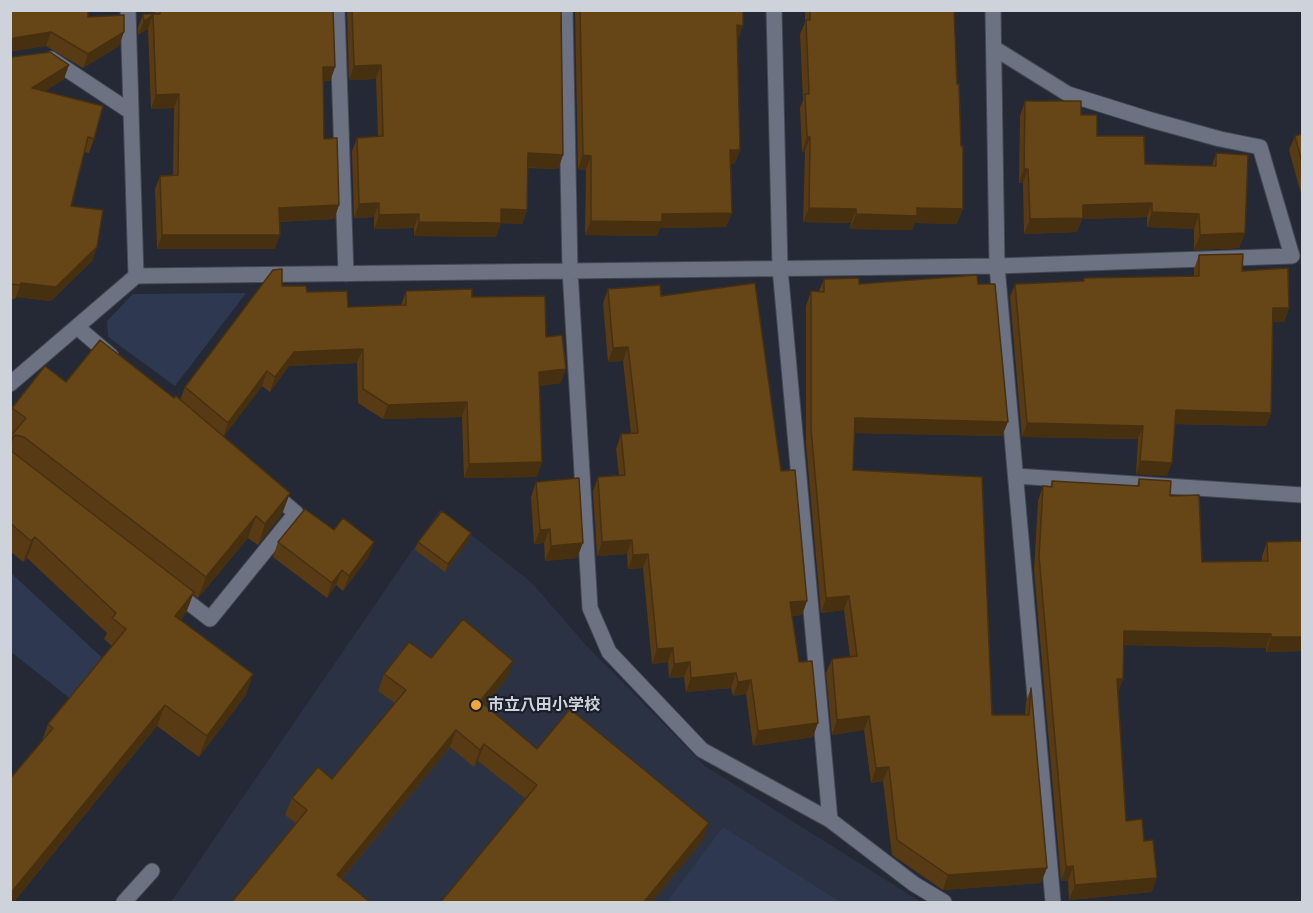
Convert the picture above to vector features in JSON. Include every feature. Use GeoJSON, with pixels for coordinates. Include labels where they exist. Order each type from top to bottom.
{"type":"FeatureCollection","features":[{"type":"Feature","properties":{"kind":"street"},"geometry":{"type":"LineString","coordinates":[[128,10],[136,276]]}},
{"type":"Feature","properties":{"kind":"street"},"geometry":{"type":"LineString","coordinates":[[337,10],[346,274]]}},
{"type":"Feature","properties":{"kind":"street"},"geometry":{"type":"LineString","coordinates":[[566,10],[570,270],[590,608],[609,652],[702,750],[830,820],[914,884],[945,903]]}},
{"type":"Feature","properties":{"kind":"street"},"geometry":{"type":"LineString","coordinates":[[774,10],[780,268],[830,820]]}},
{"type":"Feature","properties":{"kind":"street"},"geometry":{"type":"LineString","coordinates":[[993,10],[998,266],[1053,903]]}},
{"type":"Feature","properties":{"kind":"street"},"geometry":{"type":"LineString","coordinates":[[10,384],[136,276],[998,266],[1292,256],[1260,147],[1220,139],[1151,120],[1068,94],[994,48]]}},
{"type":"Feature","properties":{"kind":"street"},"geometry":{"type":"LineString","coordinates":[[38,57],[47,56],[131,112]]}},
{"type":"Feature","properties":{"kind":"street"},"geometry":{"type":"LineString","coordinates":[[77,327],[123,365]]}},
{"type":"Feature","properties":{"kind":"street"},"geometry":{"type":"LineString","coordinates":[[1016,476],[1302,495]]}},
{"type":"Feature","properties":{"kind":"street"},"geometry":{"type":"LineString","coordinates":[[162,583],[210,619],[296,513],[259,482]]}},
{"type":"Feature","properties":{"kind":"street"},"geometry":{"type":"LineString","coordinates":[[124,903],[152,871]]}},
{"type":"Feature","properties":{"kind":"shaded area"},"geometry":{"type":"Polygon","coordinates":[[[246,293],[175,386],[108,337],[107,321],[133,294],[246,293]]]}},
{"type":"Feature","properties":{"kind":"shaded area","name":"市立八田小学校"},"geometry":{"type":"Polygon","coordinates":[[[440,510],[531,582],[585,644],[705,766],[921,902],[171,902],[440,510]]]}},
{"type":"Feature","properties":{"kind":"shaded area"},"geometry":{"type":"Polygon","coordinates":[[[10,572],[110,665],[81,707],[11,652],[10,572]]]}},
{"type":"Feature","properties":{"kind":"shaded area"},"geometry":{"type":"Polygon","coordinates":[[[723,827],[840,902],[667,902],[723,827]]]}},
{"type":"Feature","properties":{"kind":"building"},"geometry":{"type":"Polygon","coordinates":[[[10,10],[88,10],[88,17],[124,15],[124,32],[88,54],[51,32],[14,38],[10,41],[10,10]]]}},
{"type":"Feature","properties":{"kind":"building"},"geometry":{"type":"Polygon","coordinates":[[[160,10],[333,10],[335,67],[323,67],[324,139],[337,138],[339,205],[279,208],[280,235],[162,235],[160,176],[178,175],[179,94],[156,95],[153,15],[144,21],[143,14],[160,14],[160,10]]]}},
{"type":"Feature","properties":{"kind":"building"},"geometry":{"type":"Polygon","coordinates":[[[352,10],[561,10],[563,155],[528,153],[527,210],[501,209],[501,223],[419,222],[419,214],[379,215],[379,203],[359,204],[357,138],[383,136],[381,65],[354,66],[352,10]]]}},
{"type":"Feature","properties":{"kind":"building"},"geometry":{"type":"Polygon","coordinates":[[[580,10],[743,10],[743,26],[737,25],[740,150],[730,150],[732,213],[662,214],[662,222],[591,221],[591,156],[583,155],[580,10]]]}},
{"type":"Feature","properties":{"kind":"building"},"geometry":{"type":"Polygon","coordinates":[[[810,10],[954,10],[961,146],[963,146],[963,209],[917,208],[917,216],[856,214],[856,209],[809,208],[810,137],[807,137],[805,94],[809,94],[806,20],[810,20],[810,10]]]}},
{"type":"Feature","properties":{"kind":"building"},"geometry":{"type":"Polygon","coordinates":[[[50,52],[69,65],[32,88],[103,106],[94,139],[88,137],[71,206],[103,210],[97,247],[56,287],[10,284],[10,56],[50,52]]]}},
{"type":"Feature","properties":{"kind":"building"},"geometry":{"type":"Polygon","coordinates":[[[1025,101],[1081,101],[1081,115],[1097,115],[1097,136],[1144,136],[1145,164],[1216,166],[1216,153],[1248,155],[1245,233],[1200,235],[1199,214],[1152,212],[1152,203],[1083,205],[1083,218],[1030,219],[1028,169],[1024,169],[1025,101]]]}},
{"type":"Feature","properties":{"kind":"building"},"geometry":{"type":"Polygon","coordinates":[[[1302,134],[1302,163],[1295,136],[1302,134]]]}},
{"type":"Feature","properties":{"kind":"building"},"geometry":{"type":"Polygon","coordinates":[[[1243,254],[1242,271],[1288,268],[1289,308],[1273,308],[1271,413],[1176,410],[1172,463],[1140,461],[1143,426],[1027,423],[1015,284],[1084,281],[1084,278],[1199,276],[1199,255],[1243,254]]]}},
{"type":"Feature","properties":{"kind":"building"},"geometry":{"type":"Polygon","coordinates":[[[282,269],[282,286],[306,286],[307,292],[347,291],[348,307],[406,305],[406,291],[472,289],[472,297],[545,296],[546,337],[562,335],[566,369],[539,372],[542,462],[469,464],[467,402],[388,405],[363,389],[363,349],[294,352],[275,377],[267,371],[228,423],[185,387],[273,270],[282,269]]]}},
{"type":"Feature","properties":{"kind":"building"},"geometry":{"type":"Polygon","coordinates":[[[977,275],[978,284],[995,284],[1008,422],[855,418],[853,470],[982,477],[992,715],[1029,715],[1031,688],[1047,868],[948,875],[897,840],[889,767],[876,768],[869,716],[837,720],[832,659],[857,656],[849,596],[826,598],[811,429],[811,291],[824,292],[824,279],[859,278],[859,284],[977,275]]]}},
{"type":"Feature","properties":{"kind":"building"},"geometry":{"type":"Polygon","coordinates":[[[755,283],[781,471],[795,470],[807,601],[790,602],[799,662],[812,661],[818,723],[758,731],[751,680],[738,682],[736,673],[691,678],[690,662],[674,664],[673,648],[657,649],[648,554],[633,555],[632,540],[602,542],[598,477],[625,475],[621,434],[638,433],[628,347],[613,348],[608,289],[660,285],[661,296],[755,283]]]}},
{"type":"Feature","properties":{"kind":"building"},"geometry":{"type":"Polygon","coordinates":[[[100,340],[174,398],[176,396],[290,493],[265,524],[256,516],[206,577],[24,437],[15,435],[10,439],[26,418],[12,408],[45,366],[66,382],[100,340]]]}},
{"type":"Feature","properties":{"kind":"building"},"geometry":{"type":"Polygon","coordinates":[[[10,450],[194,592],[175,616],[253,674],[207,736],[165,705],[10,894],[10,779],[53,728],[48,724],[126,629],[112,618],[116,613],[35,537],[31,541],[10,523],[10,450]]]}},
{"type":"Feature","properties":{"kind":"building"},"geometry":{"type":"Polygon","coordinates":[[[579,478],[583,543],[551,546],[550,529],[540,530],[536,482],[579,478]]]}},
{"type":"Feature","properties":{"kind":"building"},"geometry":{"type":"Polygon","coordinates":[[[1139,479],[1171,481],[1170,496],[1199,495],[1202,562],[1268,561],[1267,542],[1302,541],[1302,637],[1271,637],[1271,634],[1124,631],[1123,679],[1117,679],[1126,821],[1142,819],[1144,841],[1153,840],[1157,878],[1075,885],[1073,866],[1066,867],[1039,556],[1043,486],[1052,487],[1052,481],[1139,486],[1139,479]]]}},
{"type":"Feature","properties":{"kind":"building"},"geometry":{"type":"Polygon","coordinates":[[[305,509],[334,530],[343,518],[374,542],[349,576],[342,570],[332,583],[278,542],[305,509]]]}},
{"type":"Feature","properties":{"kind":"building"},"geometry":{"type":"Polygon","coordinates":[[[442,511],[471,533],[448,564],[418,542],[442,511]]]}},
{"type":"Feature","properties":{"kind":"building"},"geometry":{"type":"Polygon","coordinates":[[[463,619],[513,661],[480,701],[537,749],[570,709],[709,823],[643,903],[440,903],[537,785],[484,744],[480,750],[456,730],[337,875],[371,903],[231,903],[307,810],[292,798],[318,767],[332,779],[406,690],[384,674],[409,642],[431,658],[463,619]]]}},
{"type":"Feature","properties":{"kind":"place","name":"市立八田小学校"},"geometry":{"type":"Point","coordinates":[476,705]}}]}
